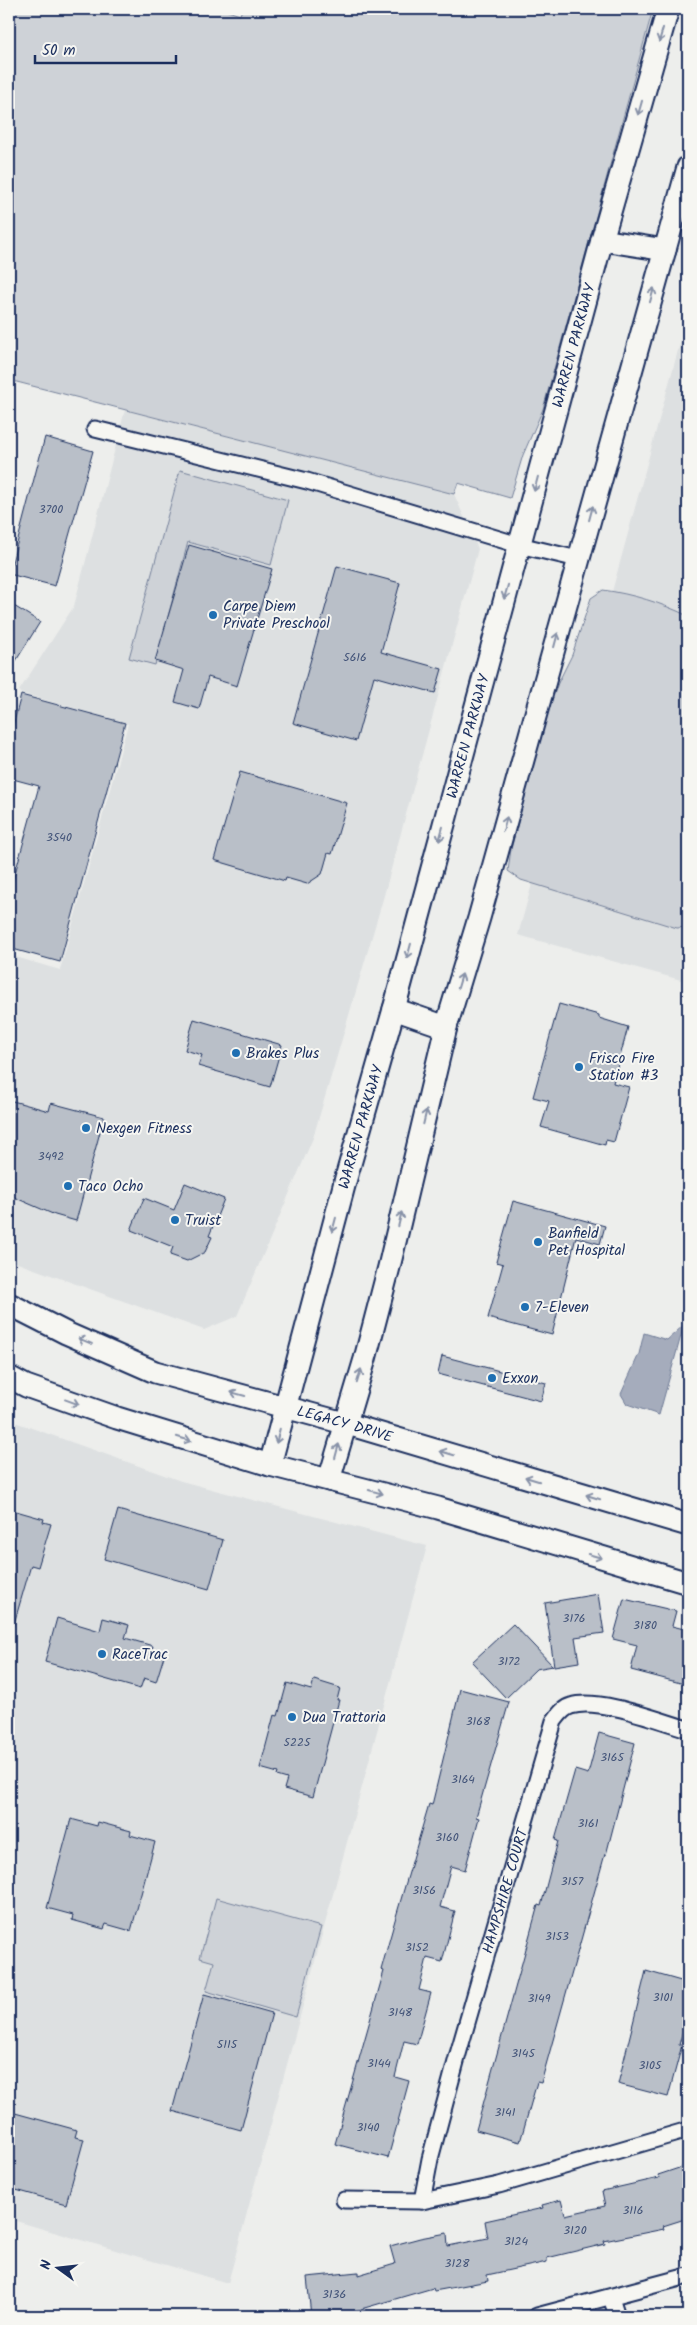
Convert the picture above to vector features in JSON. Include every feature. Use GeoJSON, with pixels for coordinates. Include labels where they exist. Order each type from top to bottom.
{"type":"FeatureCollection","features":[{"type":"Feature","properties":{"kind":"main road","name":"WARREN PARKWAY"},"geometry":{"type":"LineString","coordinates":[[270,1465],[602,240],[668,9]]}},
{"type":"Feature","properties":{"kind":"main road"},"geometry":{"type":"LineString","coordinates":[[329,1480],[344,1423],[365,1359],[389,1267],[446,1027],[479,918],[688,167]]}},
{"type":"Feature","properties":{"kind":"main road"},"geometry":{"type":"LineString","coordinates":[[602,240],[665,250]]}},
{"type":"Feature","properties":{"kind":"main road"},"geometry":{"type":"LineString","coordinates":[[394,1009],[446,1027]]}},
{"type":"Feature","properties":{"kind":"main road","name":"LEGACY DRIVE"},"geometry":{"type":"LineString","coordinates":[[9,1304],[66,1333],[155,1372],[285,1406],[688,1525]]}},
{"type":"Feature","properties":{"kind":"main road"},"geometry":{"type":"LineString","coordinates":[[9,1377],[26,1386],[117,1418],[270,1465],[438,1508],[688,1583]]}},
{"type":"Feature","properties":{"kind":"street"},"geometry":{"type":"LineString","coordinates":[[95,429],[307,481],[519,545],[578,560]]}},
{"type":"Feature","properties":{"kind":"street","name":"HAMPSHIRE COURT"},"geometry":{"type":"LineString","coordinates":[[422,2200],[430,2159],[456,2064],[554,1721],[563,1710],[588,1702],[688,1729]]}},
{"type":"Feature","properties":{"kind":"street"},"geometry":{"type":"LineString","coordinates":[[344,2200],[422,2200],[498,2185],[688,2130]]}},
{"type":"Feature","properties":{"kind":"street"},"geometry":{"type":"LineString","coordinates":[[537,2316],[611,2298],[688,2276]]}},
{"type":"Feature","properties":{"kind":"street"},"geometry":{"type":"LineString","coordinates":[[611,2298],[617,2316]]}},
{"type":"Feature","properties":{"kind":"shaded area"},"geometry":{"type":"Polygon","coordinates":[[[9,9],[222,9],[240,15],[242,9],[653,9],[543,409],[523,455],[510,498],[458,483],[454,494],[9,380],[9,9]]]}},
{"type":"Feature","properties":{"kind":"shaded area"},"geometry":{"type":"Polygon","coordinates":[[[688,314],[688,982],[518,935],[688,314]]]}},
{"type":"Feature","properties":{"kind":"shaded area"},"geometry":{"type":"Polygon","coordinates":[[[125,410],[454,494],[478,549],[383,899],[313,1138],[237,1316],[204,1330],[9,1260],[9,955],[60,970],[128,724],[20,693],[19,691],[74,606],[125,410]]]}},
{"type":"Feature","properties":{"kind":"shaded area"},"geometry":{"type":"Polygon","coordinates":[[[180,470],[288,500],[271,565],[188,542],[155,665],[129,658],[180,470]]]}},
{"type":"Feature","properties":{"kind":"shaded area"},"geometry":{"type":"Polygon","coordinates":[[[603,590],[647,600],[688,616],[687,927],[677,928],[521,880],[508,871],[511,849],[543,726],[558,683],[572,655],[591,598],[603,590]]]}},
{"type":"Feature","properties":{"kind":"shaded area"},"geometry":{"type":"Polygon","coordinates":[[[9,1420],[181,1481],[427,1546],[228,2283],[9,2219],[9,1420]]]}},
{"type":"Feature","properties":{"kind":"shaded area"},"geometry":{"type":"Polygon","coordinates":[[[216,1898],[321,1927],[296,2017],[206,1991],[214,1962],[200,1958],[216,1898]]]}},
{"type":"Feature","properties":{"kind":"water"},"geometry":{"type":"Polygon","coordinates":[[[684,1325],[659,1415],[627,1404],[621,1394],[639,1354],[644,1333],[667,1340],[684,1325]]]}},
{"type":"Feature","properties":{"kind":"building"},"geometry":{"type":"Polygon","coordinates":[[[45,437],[93,451],[55,586],[9,574],[45,437]]]}},
{"type":"Feature","properties":{"kind":"building","name":"Carpe Diem Private Preschool"},"geometry":{"type":"Polygon","coordinates":[[[189,545],[272,569],[237,686],[208,677],[199,709],[175,702],[184,670],[155,661],[189,545]]]}},
{"type":"Feature","properties":{"kind":"building"},"geometry":{"type":"Polygon","coordinates":[[[337,566],[400,583],[381,652],[442,669],[435,693],[374,676],[356,741],[293,723],[337,566]]]}},
{"type":"Feature","properties":{"kind":"building"},"geometry":{"type":"Polygon","coordinates":[[[9,603],[40,622],[9,672],[9,603]]]}},
{"type":"Feature","properties":{"kind":"building"},"geometry":{"type":"Polygon","coordinates":[[[21,695],[125,723],[60,962],[9,948],[9,895],[39,786],[9,778],[9,741],[21,695]]]}},
{"type":"Feature","properties":{"kind":"building"},"geometry":{"type":"Polygon","coordinates":[[[240,772],[347,803],[332,854],[328,853],[322,874],[307,884],[286,878],[285,881],[214,860],[240,772]]]}},
{"type":"Feature","properties":{"kind":"building","name":"Frisco Fire Station #3"},"geometry":{"type":"Polygon","coordinates":[[[559,1004],[599,1015],[599,1018],[628,1027],[613,1083],[629,1087],[614,1142],[606,1140],[605,1145],[541,1127],[549,1101],[533,1097],[559,1004]]]}},
{"type":"Feature","properties":{"kind":"building","name":"Brakes Plus"},"geometry":{"type":"Polygon","coordinates":[[[194,1019],[282,1045],[270,1087],[198,1066],[202,1055],[185,1050],[194,1019]]]}},
{"type":"Feature","properties":{"kind":"building"},"geometry":{"type":"Polygon","coordinates":[[[9,1100],[49,1111],[51,1103],[104,1117],[76,1221],[55,1215],[9,1195],[9,1100]]]}},
{"type":"Feature","properties":{"kind":"building","name":"Truist"},"geometry":{"type":"Polygon","coordinates":[[[185,1183],[224,1199],[209,1236],[212,1237],[205,1252],[187,1261],[170,1255],[173,1247],[131,1230],[144,1198],[174,1210],[185,1183]]]}},
{"type":"Feature","properties":{"kind":"building"},"geometry":{"type":"Polygon","coordinates":[[[513,1201],[605,1226],[600,1244],[576,1237],[552,1335],[488,1318],[503,1264],[496,1262],[513,1201]]]}},
{"type":"Feature","properties":{"kind":"building","name":"Exxon"},"geometry":{"type":"Polygon","coordinates":[[[442,1356],[546,1383],[541,1401],[438,1374],[442,1356]]]}},
{"type":"Feature","properties":{"kind":"building"},"geometry":{"type":"Polygon","coordinates":[[[9,1509],[44,1519],[43,1522],[51,1524],[38,1567],[31,1565],[13,1627],[9,1627],[9,1509]]]}},
{"type":"Feature","properties":{"kind":"building"},"geometry":{"type":"Polygon","coordinates":[[[118,1510],[223,1540],[209,1589],[104,1559],[118,1510]]]}},
{"type":"Feature","properties":{"kind":"building"},"geometry":{"type":"Polygon","coordinates":[[[598,1594],[604,1633],[575,1637],[579,1662],[554,1666],[545,1603],[598,1594]]]}},
{"type":"Feature","properties":{"kind":"building"},"geometry":{"type":"Polygon","coordinates":[[[624,1599],[676,1611],[672,1626],[688,1630],[688,1685],[631,1670],[637,1645],[613,1639],[624,1599]]]}},
{"type":"Feature","properties":{"kind":"building","name":"RaceTrac"},"geometry":{"type":"Polygon","coordinates":[[[57,1618],[100,1631],[103,1618],[129,1625],[125,1638],[153,1646],[151,1652],[164,1656],[156,1682],[144,1678],[140,1689],[45,1662],[57,1618]]]}},
{"type":"Feature","properties":{"kind":"building"},"geometry":{"type":"Polygon","coordinates":[[[513,1624],[553,1666],[536,1669],[506,1698],[472,1662],[513,1624]]]}},
{"type":"Feature","properties":{"kind":"building"},"geometry":{"type":"Polygon","coordinates":[[[314,1680],[340,1688],[337,1700],[339,1700],[313,1797],[284,1789],[287,1779],[277,1776],[278,1773],[260,1768],[274,1715],[278,1716],[287,1683],[311,1690],[314,1680]]]}},
{"type":"Feature","properties":{"kind":"building"},"geometry":{"type":"Polygon","coordinates":[[[460,1689],[509,1702],[476,1817],[479,1818],[465,1870],[451,1866],[440,1907],[455,1911],[442,1962],[427,1958],[419,1990],[431,1993],[417,2044],[404,2041],[395,2077],[409,2081],[388,2158],[335,2144],[384,1971],[381,1970],[395,1920],[429,1804],[432,1805],[460,1689]]]}},
{"type":"Feature","properties":{"kind":"building"},"geometry":{"type":"Polygon","coordinates":[[[599,1733],[635,1743],[606,1855],[541,2083],[537,2082],[520,2142],[476,2130],[538,1905],[541,1906],[558,1841],[555,1840],[575,1770],[588,1774],[599,1733]]]}},
{"type":"Feature","properties":{"kind":"building"},"geometry":{"type":"Polygon","coordinates":[[[71,1819],[97,1826],[98,1822],[131,1831],[130,1835],[155,1842],[131,1931],[106,1924],[104,1929],[72,1920],[73,1915],[47,1908],[71,1819]]]}},
{"type":"Feature","properties":{"kind":"building"},"geometry":{"type":"Polygon","coordinates":[[[646,1971],[688,1983],[688,2011],[679,2045],[682,2045],[668,2097],[618,2084],[646,1971]]]}},
{"type":"Feature","properties":{"kind":"building"},"geometry":{"type":"Polygon","coordinates":[[[204,1994],[272,2013],[241,2130],[172,2111],[204,1994]]]}},
{"type":"Feature","properties":{"kind":"building"},"geometry":{"type":"Polygon","coordinates":[[[15,2113],[77,2130],[75,2137],[84,2139],[66,2204],[9,2188],[9,2118],[13,2119],[15,2113]]]}},
{"type":"Feature","properties":{"kind":"building"},"geometry":{"type":"Polygon","coordinates":[[[688,2165],[688,2218],[663,2226],[664,2229],[604,2241],[605,2244],[547,2258],[547,2262],[487,2275],[488,2281],[434,2291],[433,2288],[361,2309],[361,2311],[311,2316],[307,2277],[358,2272],[358,2275],[395,2264],[390,2246],[420,2238],[447,2233],[448,2246],[488,2238],[485,2221],[543,2208],[542,2205],[561,2200],[565,2215],[605,2206],[602,2191],[659,2178],[658,2175],[688,2165]]]}},
{"type":"Feature","properties":{"kind":"place","name":"Carpe Diem Private Preschool"},"geometry":{"type":"Point","coordinates":[213,615]}},
{"type":"Feature","properties":{"kind":"place","name":"Brakes Plus"},"geometry":{"type":"Point","coordinates":[236,1053]}},
{"type":"Feature","properties":{"kind":"place","name":"Frisco Fire Station #3"},"geometry":{"type":"Point","coordinates":[579,1067]}},
{"type":"Feature","properties":{"kind":"place","name":"Nexgen Fitness"},"geometry":{"type":"Point","coordinates":[86,1128]}},
{"type":"Feature","properties":{"kind":"place","name":"Taco Ocho"},"geometry":{"type":"Point","coordinates":[68,1186]}},
{"type":"Feature","properties":{"kind":"place","name":"Truist"},"geometry":{"type":"Point","coordinates":[175,1220]}},
{"type":"Feature","properties":{"kind":"place","name":"Banfield Pet Hospital"},"geometry":{"type":"Point","coordinates":[538,1242]}},
{"type":"Feature","properties":{"kind":"place","name":"7-Eleven"},"geometry":{"type":"Point","coordinates":[525,1307]}},
{"type":"Feature","properties":{"kind":"place","name":"Exxon"},"geometry":{"type":"Point","coordinates":[492,1378]}},
{"type":"Feature","properties":{"kind":"place","name":"RaceTrac"},"geometry":{"type":"Point","coordinates":[102,1654]}},
{"type":"Feature","properties":{"kind":"place","name":"Dua Trattoria"},"geometry":{"type":"Point","coordinates":[292,1717]}}]}
